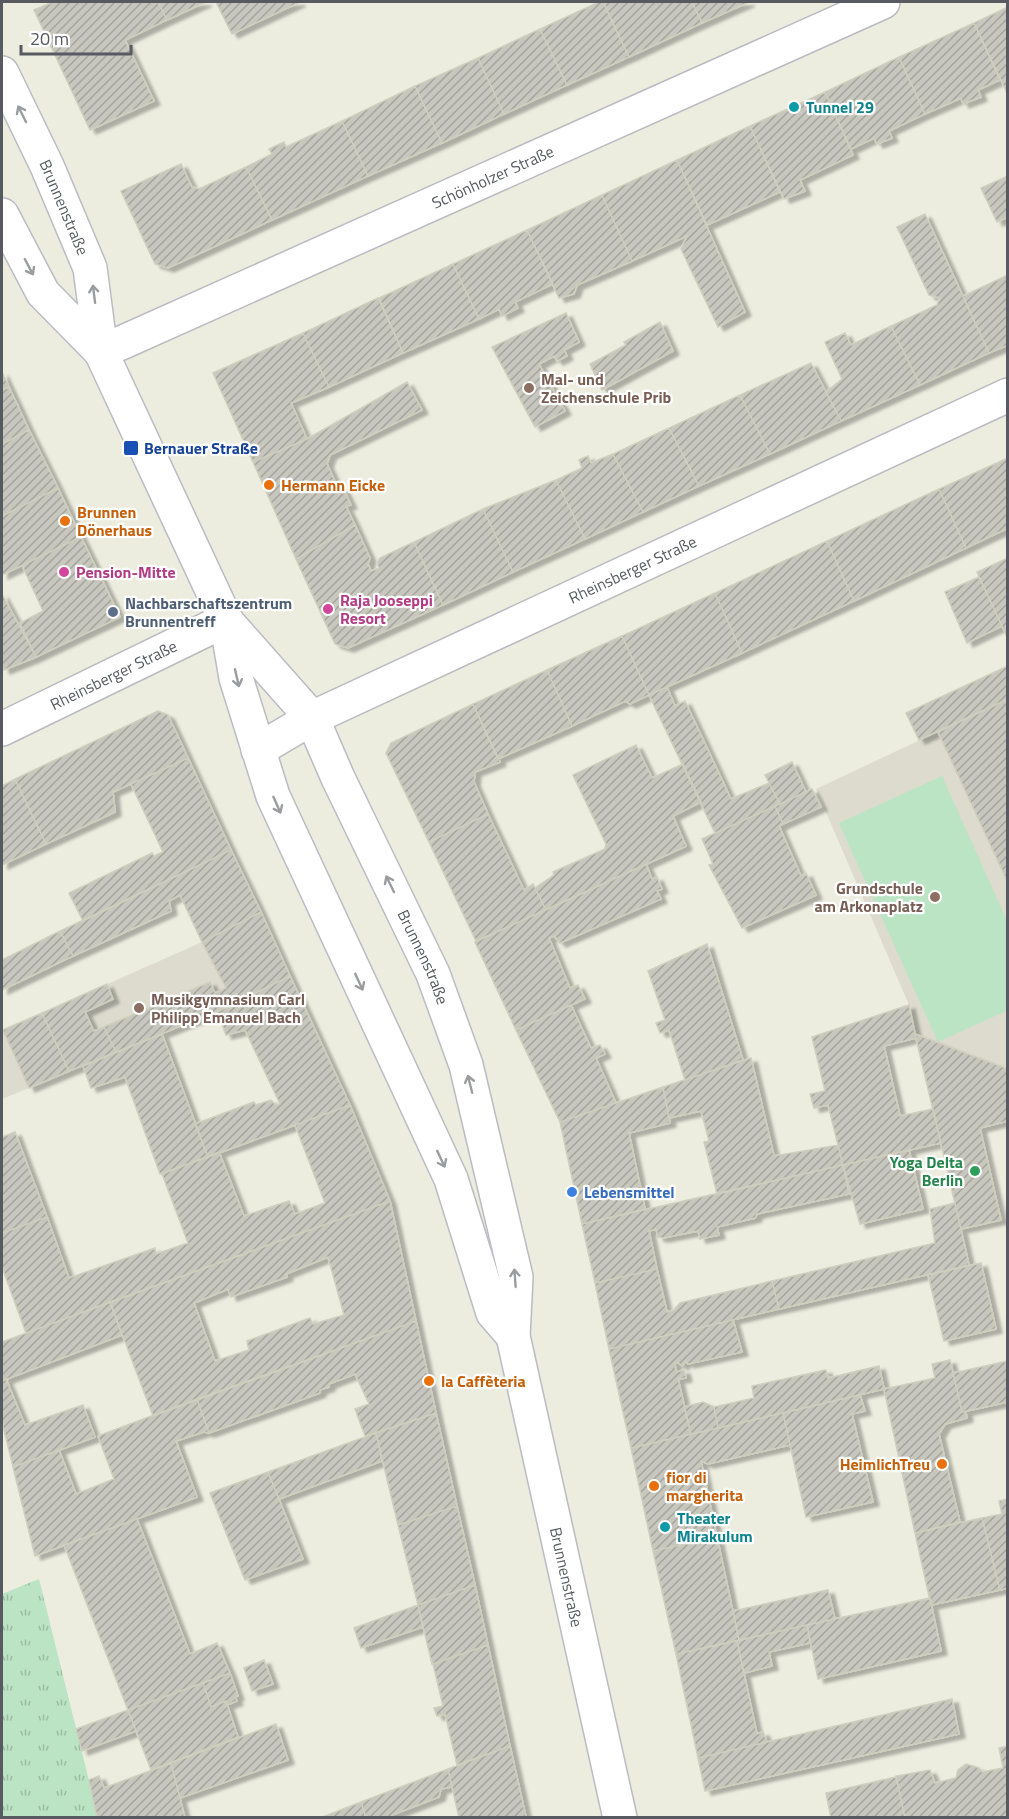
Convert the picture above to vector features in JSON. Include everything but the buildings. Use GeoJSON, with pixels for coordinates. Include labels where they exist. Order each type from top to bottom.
{"type":"FeatureCollection","features":[{"type":"Feature","properties":{"kind":"main road","name":"Schönholzer Straße"},"geometry":{"type":"LineString","coordinates":[[101,352],[883,2]]}},
{"type":"Feature","properties":{"kind":"main road","name":"Brunnenstraße"},"geometry":{"type":"LineString","coordinates":[[2,73],[47,166],[90,268],[101,352],[226,620],[236,678],[278,807],[451,1179],[493,1313],[513,1336]]}},
{"type":"Feature","properties":{"kind":"main road","name":"Brunnenstraße"},"geometry":{"type":"LineString","coordinates":[[2,215],[43,293],[101,352]]}},
{"type":"Feature","properties":{"kind":"main road","name":"Rheinsberger Straße"},"geometry":{"type":"LineString","coordinates":[[258,750],[312,718],[1008,395]]}},
{"type":"Feature","properties":{"kind":"main road","name":"Brunnenstraße"},"geometry":{"type":"LineString","coordinates":[[226,620],[312,718],[338,778],[433,974],[466,1065],[516,1276],[513,1336],[620,1818]]}},
{"type":"Feature","properties":{"kind":"main road","name":"Rheinsberger Straße"},"geometry":{"type":"LineString","coordinates":[[2,729],[226,620]]}},
{"type":"Feature","properties":{"kind":"shaded area","name":"Grundschule am Arkonaplatz"},"geometry":{"type":"Polygon","coordinates":[[[1007,699],[1007,1069],[915,1034],[909,1005],[816,789],[1007,699]]]}},
{"type":"Feature","properties":{"kind":"shaded area","name":"Musikgymnasium Carl Philipp Emanuel Bach"},"geometry":{"type":"Polygon","coordinates":[[[261,912],[233,1005],[2,1099],[2,1031],[202,942],[261,912]]]}},
{"type":"Feature","properties":{"kind":"green space"},"geometry":{"type":"Polygon","coordinates":[[[942,776],[1007,921],[1008,1010],[938,1042],[839,823],[942,776]]]}},
{"type":"Feature","properties":{"kind":"green space"},"geometry":{"type":"Polygon","coordinates":[[[39,1579],[98,1817],[2,1818],[2,1594],[39,1579]]]}},
{"type":"Feature","properties":{"kind":"place","name":"Tunnel 29"},"geometry":{"type":"Point","coordinates":[794,107]}},
{"type":"Feature","properties":{"kind":"place","name":"Mal- und Zeichenschule Prib"},"geometry":{"type":"Point","coordinates":[529,388]}},
{"type":"Feature","properties":{"kind":"place","name":"Bernauer Straße"},"geometry":{"type":"Point","coordinates":[131,448]}},
{"type":"Feature","properties":{"kind":"place","name":"Hermann Eicke"},"geometry":{"type":"Point","coordinates":[269,485]}},
{"type":"Feature","properties":{"kind":"place","name":"Brunnen Dönerhaus"},"geometry":{"type":"Point","coordinates":[65,521]}},
{"type":"Feature","properties":{"kind":"place","name":"Pension-Mitte"},"geometry":{"type":"Point","coordinates":[64,572]}},
{"type":"Feature","properties":{"kind":"place","name":"Raja Jooseppi Resort"},"geometry":{"type":"Point","coordinates":[328,609]}},
{"type":"Feature","properties":{"kind":"place","name":"Nachbarschaftszentrum Brunnentreff"},"geometry":{"type":"Point","coordinates":[113,612]}},
{"type":"Feature","properties":{"kind":"place","name":"Grundschule am Arkonaplatz"},"geometry":{"type":"Point","coordinates":[935,897]}},
{"type":"Feature","properties":{"kind":"place","name":"Musikgymnasium Carl Philipp Emanuel Bach"},"geometry":{"type":"Point","coordinates":[139,1008]}},
{"type":"Feature","properties":{"kind":"place","name":"Yoga Delta Berlin"},"geometry":{"type":"Point","coordinates":[975,1171]}},
{"type":"Feature","properties":{"kind":"place","name":"Lebensmittel"},"geometry":{"type":"Point","coordinates":[572,1192]}},
{"type":"Feature","properties":{"kind":"place","name":"la Caffèteria"},"geometry":{"type":"Point","coordinates":[429,1381]}},
{"type":"Feature","properties":{"kind":"place","name":"HeimlichTreu"},"geometry":{"type":"Point","coordinates":[942,1464]}},
{"type":"Feature","properties":{"kind":"place","name":"fior di margherita"},"geometry":{"type":"Point","coordinates":[654,1486]}},
{"type":"Feature","properties":{"kind":"place","name":"Theater Mirakulum"},"geometry":{"type":"Point","coordinates":[665,1527]}}]}
